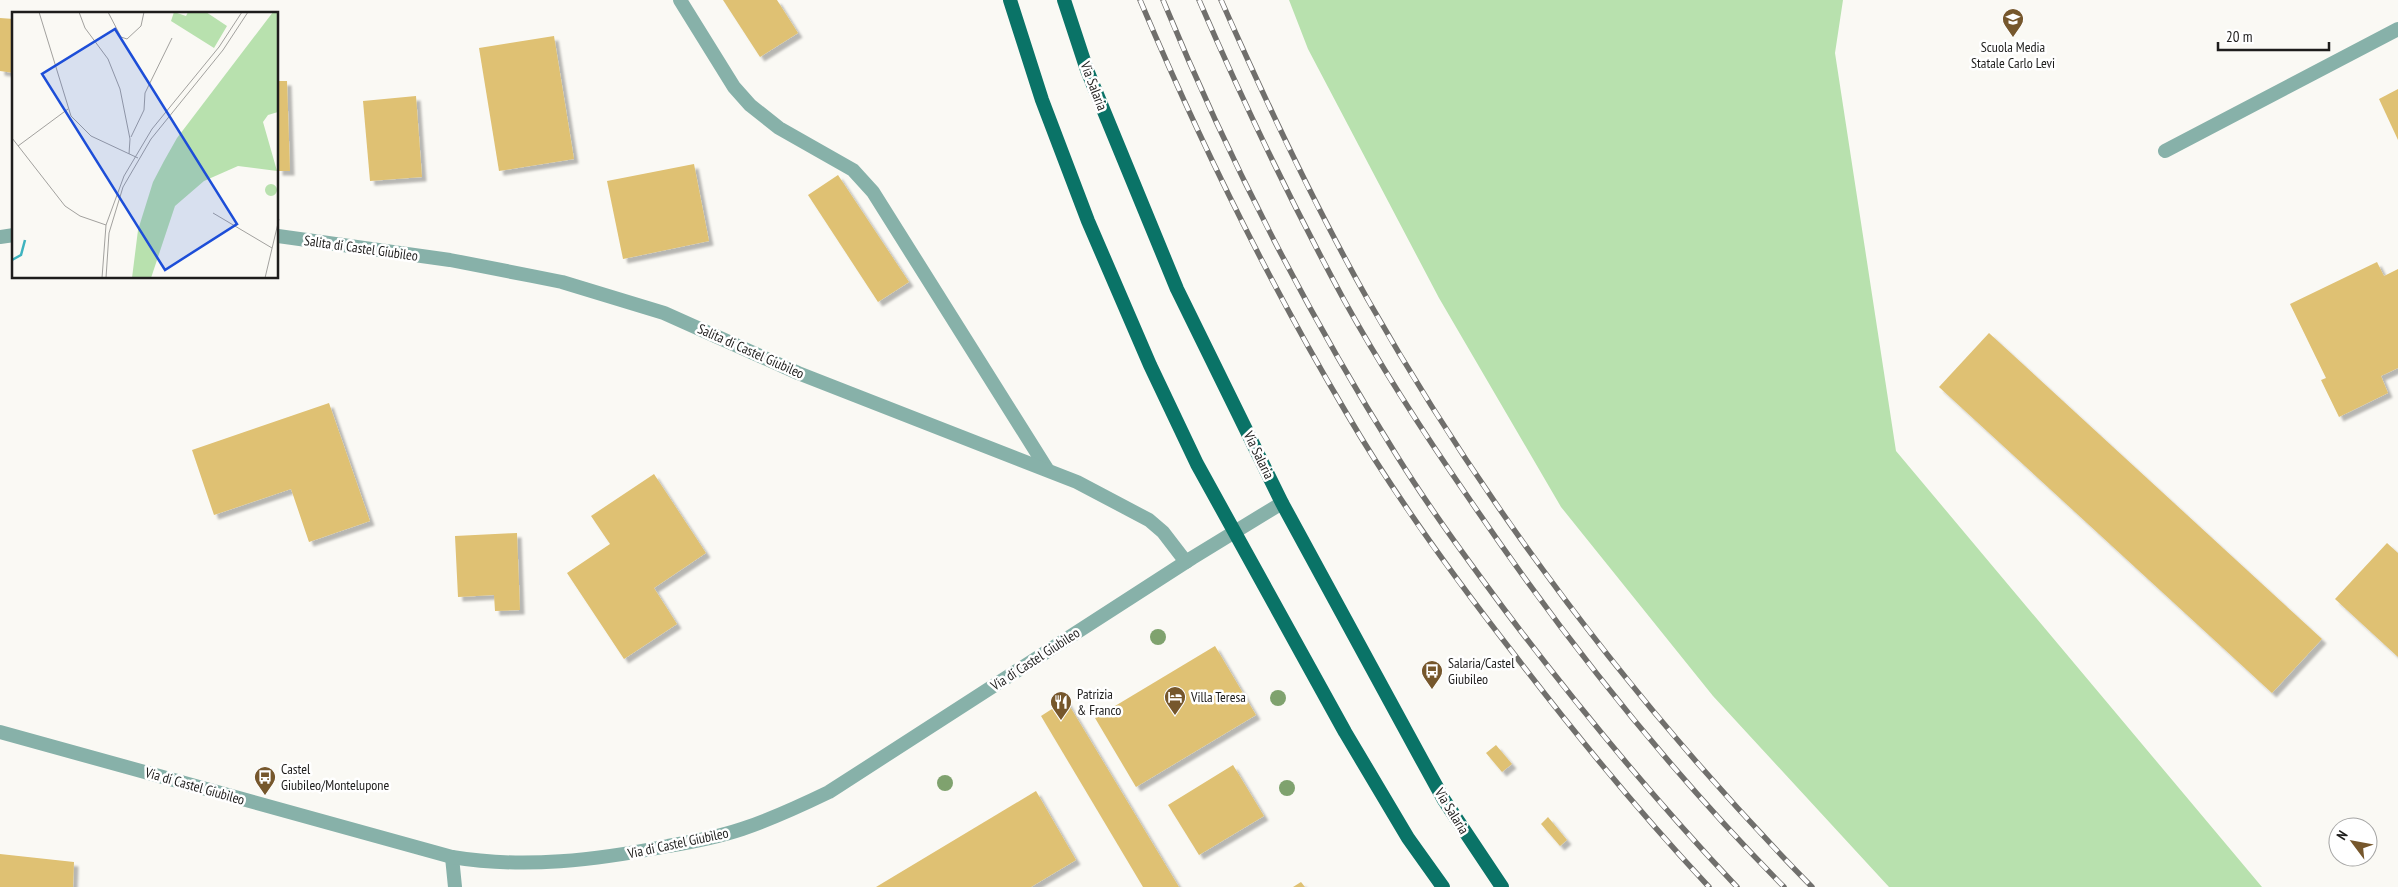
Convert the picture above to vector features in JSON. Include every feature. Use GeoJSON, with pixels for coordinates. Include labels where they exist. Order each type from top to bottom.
{"type":"FeatureCollection","features":[{"type":"Feature","properties":{"kind":"main road"},"geometry":{"type":"LineString","coordinates":[[1010,0],[1045,109],[1105,263],[1188,446],[1233,532],[1355,749],[1408,838],[1442,887]]}},
{"type":"Feature","properties":{"kind":"main road","name":"Via Salaria"},"geometry":{"type":"LineString","coordinates":[[1064,0],[1087,70],[1177,289],[1282,503],[1422,762],[1453,814],[1502,887]]}},
{"type":"Feature","properties":{"kind":"street"},"geometry":{"type":"LineString","coordinates":[[680,0],[734,87],[750,105],[779,128],[853,170],[873,192],[1047,469]]}},
{"type":"Feature","properties":{"kind":"street"},"geometry":{"type":"LineString","coordinates":[[2166,151],[2398,29]]}},
{"type":"Feature","properties":{"kind":"street","name":"Salita di Castel Giubileo"},"geometry":{"type":"LineString","coordinates":[[279,236],[450,260],[562,282],[664,313],[798,373],[1047,469],[1133,510],[1163,532],[1186,562]]}},
{"type":"Feature","properties":{"kind":"street","name":"Via di Castel Giubileo"},"geometry":{"type":"LineString","coordinates":[[0,732],[452,857],[529,863],[610,856],[690,842],[731,832],[786,812],[829,792],[1233,532],[1282,503]]}},
{"type":"Feature","properties":{"kind":"street"},"geometry":{"type":"LineString","coordinates":[[452,857],[455,887]]}},
{"type":"Feature","properties":{"kind":"green space"},"geometry":{"type":"Polygon","coordinates":[[[1289,0],[1843,0],[1835,53],[1896,451],[2262,887],[1889,887],[1713,696],[1561,507],[1439,298],[1308,49],[1289,0]]]}},
{"type":"Feature","properties":{"kind":"building"},"geometry":{"type":"Polygon","coordinates":[[[723,0],[777,0],[798,33],[760,57],[723,0]]]}},
{"type":"Feature","properties":{"kind":"building"},"geometry":{"type":"Polygon","coordinates":[[[0,18],[12,19],[12,73],[0,71],[0,18]]]}},
{"type":"Feature","properties":{"kind":"building"},"geometry":{"type":"Polygon","coordinates":[[[554,36],[574,159],[499,171],[479,48],[554,36]]]}},
{"type":"Feature","properties":{"kind":"building"},"geometry":{"type":"Polygon","coordinates":[[[279,81],[287,81],[290,171],[279,171],[279,81]]]}},
{"type":"Feature","properties":{"kind":"building"},"geometry":{"type":"Polygon","coordinates":[[[2398,89],[2398,140],[2379,99],[2398,89]]]}},
{"type":"Feature","properties":{"kind":"building"},"geometry":{"type":"Polygon","coordinates":[[[416,96],[422,177],[370,181],[363,101],[416,96]]]}},
{"type":"Feature","properties":{"kind":"building"},"geometry":{"type":"Polygon","coordinates":[[[694,164],[709,241],[623,259],[607,181],[694,164]]]}},
{"type":"Feature","properties":{"kind":"building"},"geometry":{"type":"Polygon","coordinates":[[[838,175],[909,282],[878,302],[808,195],[838,175]]]}},
{"type":"Feature","properties":{"kind":"building"},"geometry":{"type":"Polygon","coordinates":[[[2377,262],[2384,276],[2398,269],[2398,368],[2381,376],[2388,393],[2339,417],[2321,380],[2326,378],[2290,304],[2377,262]]]}},
{"type":"Feature","properties":{"kind":"building"},"geometry":{"type":"Polygon","coordinates":[[[1989,333],[2322,639],[2272,693],[1939,387],[1989,333]]]}},
{"type":"Feature","properties":{"kind":"building"},"geometry":{"type":"Polygon","coordinates":[[[329,403],[370,521],[309,542],[291,489],[214,515],[192,450],[329,403]]]}},
{"type":"Feature","properties":{"kind":"building"},"geometry":{"type":"Polygon","coordinates":[[[654,474],[706,553],[654,588],[677,624],[624,659],[567,573],[610,544],[591,516],[654,474]]]}},
{"type":"Feature","properties":{"kind":"building"},"geometry":{"type":"Polygon","coordinates":[[[517,533],[520,610],[495,611],[494,595],[458,597],[455,536],[517,533]]]}},
{"type":"Feature","properties":{"kind":"building"},"geometry":{"type":"Polygon","coordinates":[[[2387,543],[2398,553],[2398,657],[2335,599],[2387,543]]]}},
{"type":"Feature","properties":{"kind":"building","name":"Villa Teresa"},"geometry":{"type":"Polygon","coordinates":[[[1215,646],[1256,715],[1136,787],[1095,718],[1215,646]]]}},
{"type":"Feature","properties":{"kind":"building"},"geometry":{"type":"Polygon","coordinates":[[[1066,700],[1179,887],[1143,887],[1041,716],[1066,700]]]}},
{"type":"Feature","properties":{"kind":"building"},"geometry":{"type":"Polygon","coordinates":[[[1496,745],[1512,764],[1502,772],[1486,753],[1496,745]]]}},
{"type":"Feature","properties":{"kind":"building"},"geometry":{"type":"Polygon","coordinates":[[[1233,765],[1264,816],[1199,855],[1168,805],[1233,765]]]}},
{"type":"Feature","properties":{"kind":"building"},"geometry":{"type":"Polygon","coordinates":[[[1036,791],[1076,860],[1031,887],[876,887],[1036,791]]]}},
{"type":"Feature","properties":{"kind":"building"},"geometry":{"type":"Polygon","coordinates":[[[1548,817],[1567,840],[1560,846],[1541,824],[1548,817]]]}},
{"type":"Feature","properties":{"kind":"building"},"geometry":{"type":"Polygon","coordinates":[[[0,854],[74,862],[73,887],[0,887],[0,854]]]}},
{"type":"Feature","properties":{"kind":"building"},"geometry":{"type":"Polygon","coordinates":[[[1301,882],[1305,887],[1293,887],[1301,882]]]}},
{"type":"Feature","properties":{"kind":"railway"},"geometry":{"type":"LineString","coordinates":[[1140,0],[1236,210],[1318,364],[1385,476],[1448,566],[1560,714],[1633,802],[1709,887]]}},
{"type":"Feature","properties":{"kind":"railway"},"geometry":{"type":"LineString","coordinates":[[1163,0],[1214,118],[1270,233],[1331,346],[1410,476],[1476,571],[1560,681],[1646,786],[1737,887]]}},
{"type":"Feature","properties":{"kind":"railway"},"geometry":{"type":"LineString","coordinates":[[1199,0],[1268,152],[1324,263],[1373,351],[1420,426],[1505,551],[1579,651],[1699,796],[1784,887]]}},
{"type":"Feature","properties":{"kind":"railway"},"geometry":{"type":"LineString","coordinates":[[1221,0],[1255,76],[1328,227],[1368,300],[1415,379],[1465,457],[1571,608],[1628,680],[1687,751],[1812,887]]}},
{"type":"Feature","properties":{"kind":"place","name":"Scuola Media Statale Carlo Levi"},"geometry":{"type":"Point","coordinates":[2013,38]}},
{"type":"Feature","properties":{"kind":"place","name":"Salaria/Castel Giubileo"},"geometry":{"type":"Point","coordinates":[1432,690]}},
{"type":"Feature","properties":{"kind":"place","name":"Villa Teresa"},"geometry":{"type":"Point","coordinates":[1175,716]}},
{"type":"Feature","properties":{"kind":"place","name":"Patrizia & Franco"},"geometry":{"type":"Point","coordinates":[1061,721]}},
{"type":"Feature","properties":{"kind":"place","name":"Castel Giubileo/Montelupone"},"geometry":{"type":"Point","coordinates":[265,796]}}]}
